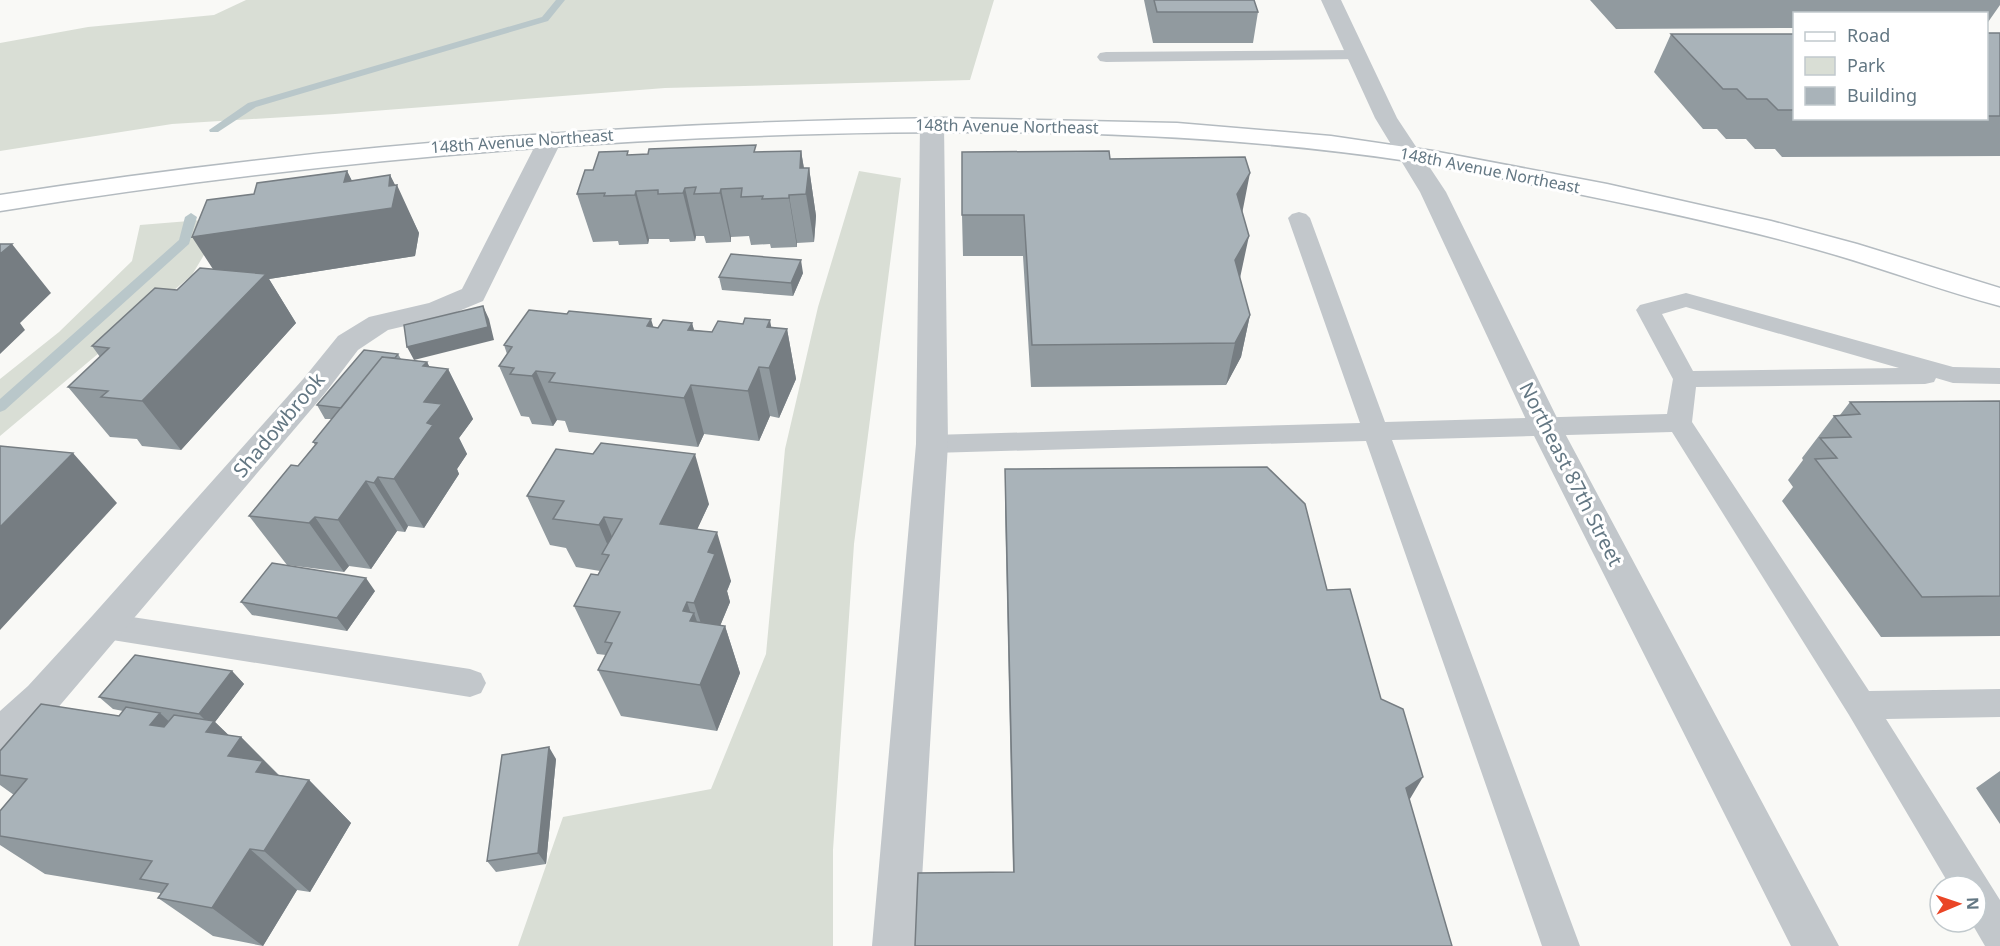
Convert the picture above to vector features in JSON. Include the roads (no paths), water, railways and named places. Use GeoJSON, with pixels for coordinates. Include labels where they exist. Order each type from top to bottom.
{"type":"FeatureCollection","features":[{"type":"Feature","properties":{"kind":"main road","name":"148th Avenue Northeast"},"geometry":{"type":"LineString","coordinates":[[0,203],[262,165],[406,149],[551,138],[932,124],[1068,125],[1185,130],[1272,137],[1408,154],[1564,183],[1757,225],[1825,243],[2000,297]]}},
{"type":"Feature","properties":{"kind":"street","name":"Northeast 87th Street"},"geometry":{"type":"LineString","coordinates":[[1331,0],[1386,118],[1432,192],[1545,426],[1816,946]]}},
{"type":"Feature","properties":{"kind":"street"},"geometry":{"type":"LineString","coordinates":[[896,946],[932,444],[932,124]]}},
{"type":"Feature","properties":{"kind":"street","name":"Shadowbrook"},"geometry":{"type":"LineString","coordinates":[[0,737],[42,698],[106,626],[315,385],[348,343],[379,323],[437,310],[473,295],[551,138]]}},
{"type":"Feature","properties":{"kind":"lane"},"geometry":{"type":"LineString","coordinates":[[1106,57],[1356,55]]}},
{"type":"Feature","properties":{"kind":"lane"},"geometry":{"type":"LineString","coordinates":[[1299,218],[1561,946]]}},
{"type":"Feature","properties":{"kind":"lane"},"geometry":{"type":"LineString","coordinates":[[1953,375],[1686,300],[1648,310],[1685,379],[1678,423],[1860,705],[1963,874]]}},
{"type":"Feature","properties":{"kind":"lane"},"geometry":{"type":"LineString","coordinates":[[1685,379],[2000,376]]}},
{"type":"Feature","properties":{"kind":"lane"},"geometry":{"type":"LineString","coordinates":[[932,444],[1678,423]]}},
{"type":"Feature","properties":{"kind":"lane"},"geometry":{"type":"LineString","coordinates":[[106,626],[470,683]]}},
{"type":"Feature","properties":{"kind":"lane"},"geometry":{"type":"LineString","coordinates":[[1860,705],[2000,703]]}},
{"type":"Feature","properties":{"kind":"lane"},"geometry":{"type":"LineString","coordinates":[[1988,915],[2000,935]]}},
{"type":"Feature","properties":{"kind":"waterway"},"geometry":{"type":"LineString","coordinates":[[214,130],[252,105],[545,19],[561,0]]}},
{"type":"Feature","properties":{"kind":"waterway"},"geometry":{"type":"LineString","coordinates":[[0,407],[185,241],[191,217]]}}]}
